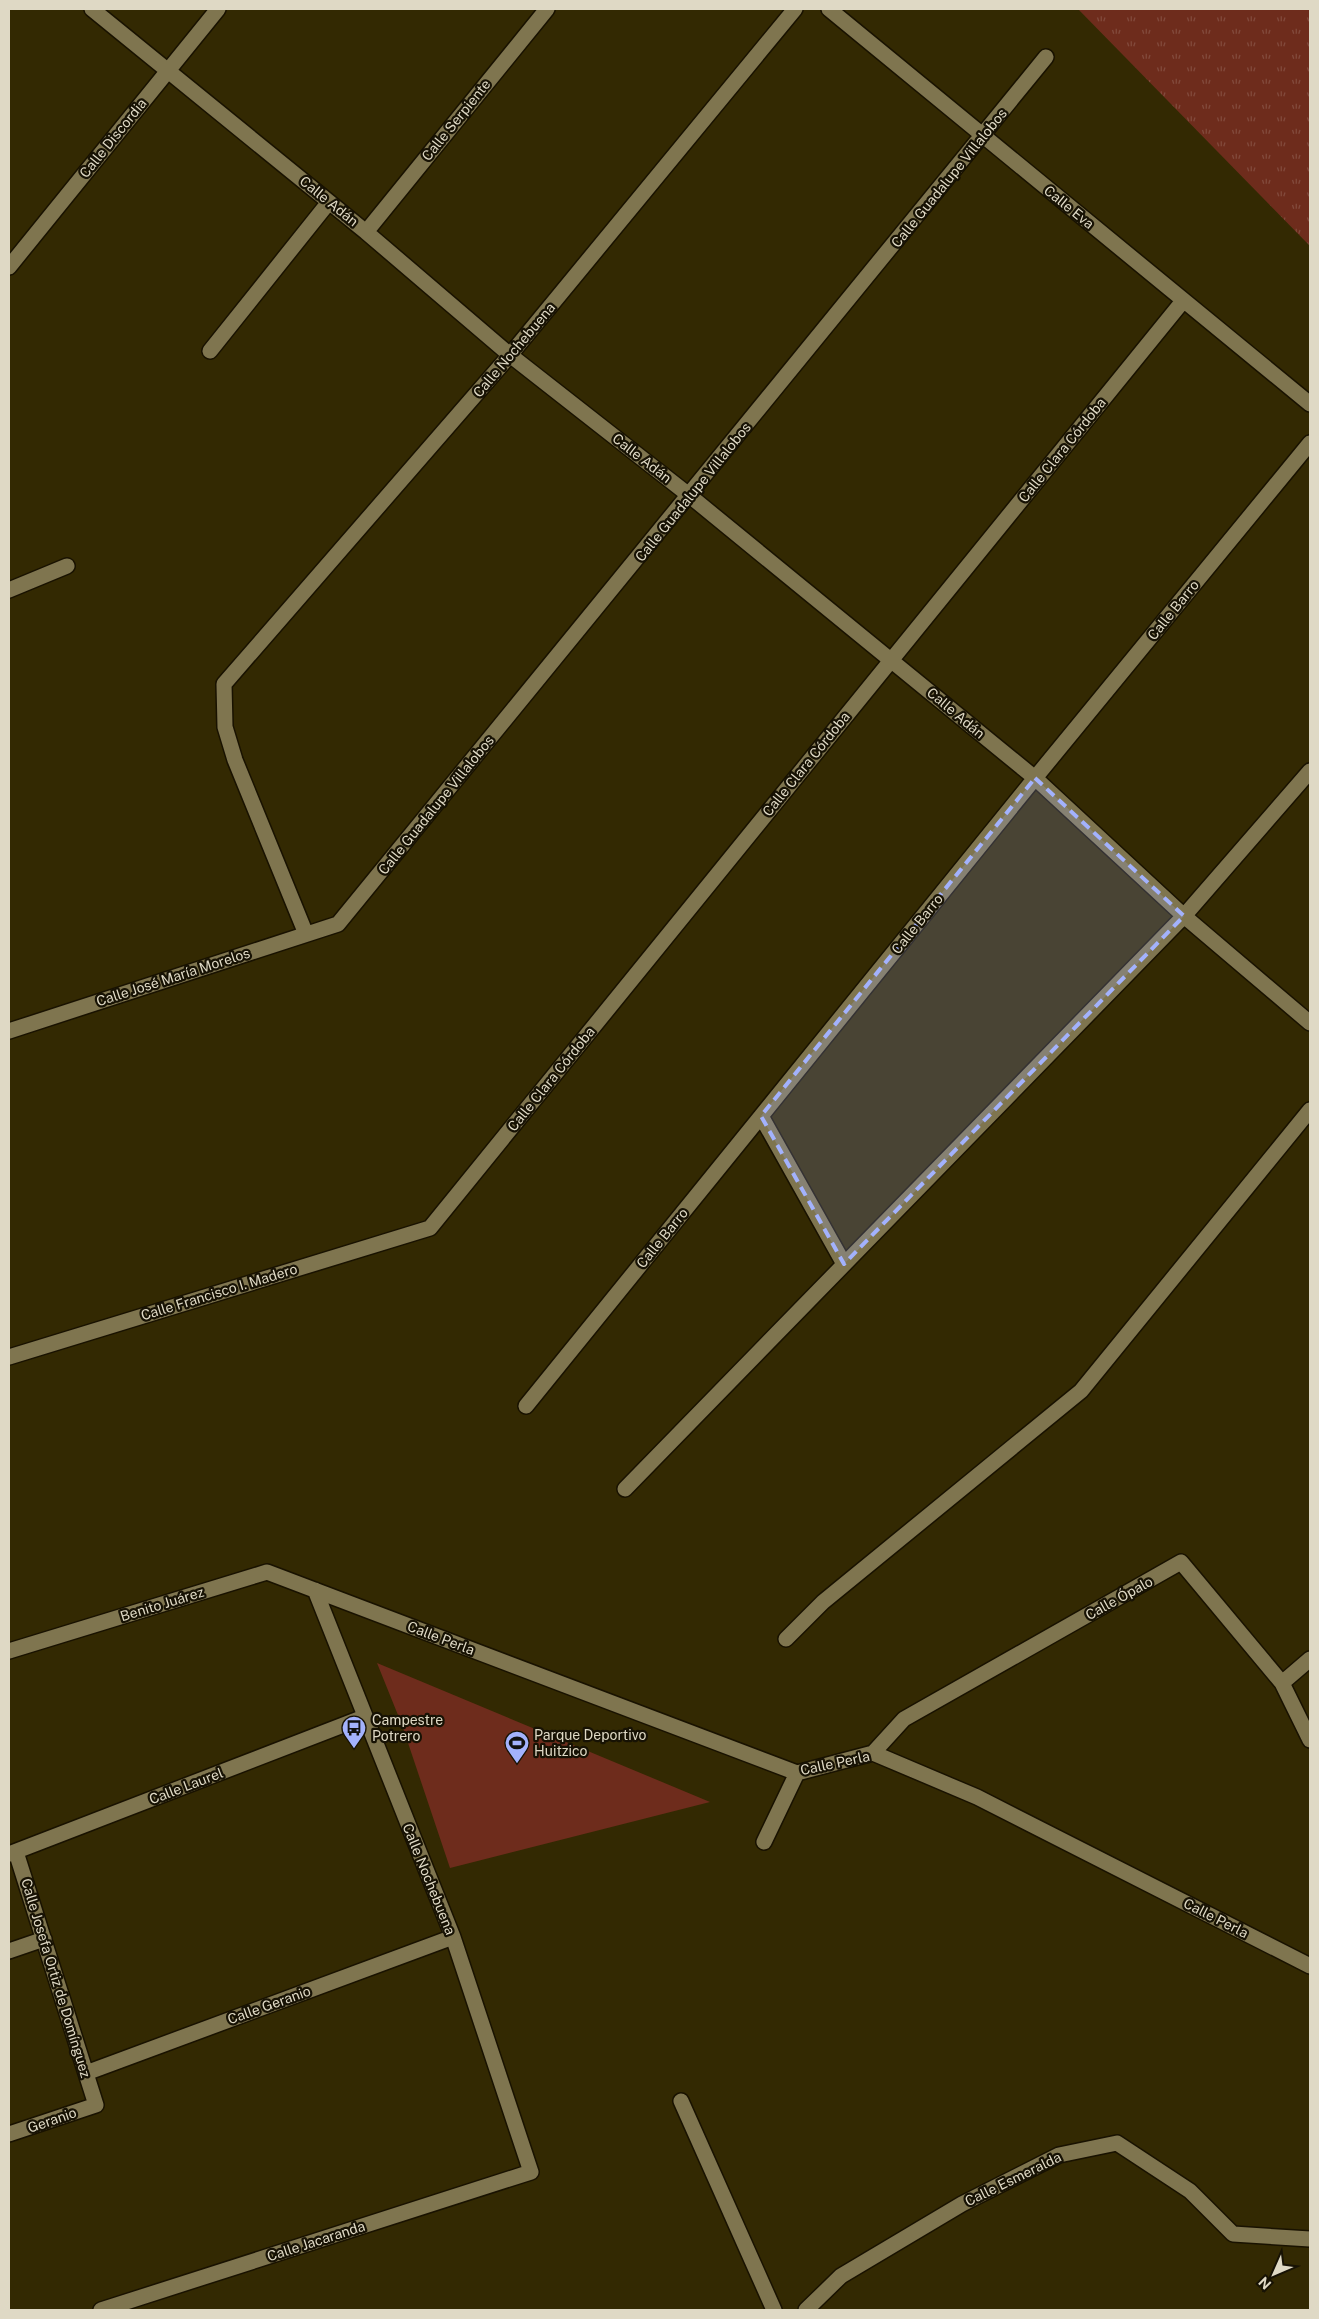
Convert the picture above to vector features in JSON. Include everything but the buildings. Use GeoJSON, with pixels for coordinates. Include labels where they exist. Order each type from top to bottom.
{"type":"FeatureCollection","features":[{"type":"Feature","properties":{"kind":"street","name":"Calle Adán"},"geometry":{"type":"LineString","coordinates":[[92,9],[366,232],[510,355],[690,496],[1035,778],[1184,916],[1310,1022]]}},
{"type":"Feature","properties":{"kind":"street","name":"Calle Discordia"},"geometry":{"type":"LineString","coordinates":[[9,267],[218,9]]}},
{"type":"Feature","properties":{"kind":"street","name":"Calle Serpiente"},"geometry":{"type":"LineString","coordinates":[[366,232],[547,9]]}},
{"type":"Feature","properties":{"kind":"street","name":"Calle Nochebuena"},"geometry":{"type":"LineString","coordinates":[[306,934],[234,760],[225,727],[224,684],[510,355],[796,9]]}},
{"type":"Feature","properties":{"kind":"street","name":"Calle Eva"},"geometry":{"type":"LineString","coordinates":[[829,9],[982,137],[1310,404]]}},
{"type":"Feature","properties":{"kind":"street","name":"Calle Guadalupe Villalobos"},"geometry":{"type":"LineString","coordinates":[[338,924],[690,496],[1046,57]]}},
{"type":"Feature","properties":{"kind":"street"},"geometry":{"type":"LineString","coordinates":[[210,351],[329,202]]}},
{"type":"Feature","properties":{"kind":"street","name":"Calle Clara Córdoba"},"geometry":{"type":"LineString","coordinates":[[430,1228],[1183,301]]}},
{"type":"Feature","properties":{"kind":"street","name":"Calle Barro"},"geometry":{"type":"LineString","coordinates":[[526,1406],[1035,778],[1310,443]]}},
{"type":"Feature","properties":{"kind":"street"},"geometry":{"type":"LineString","coordinates":[[9,590],[67,566]]}},
{"type":"Feature","properties":{"kind":"street"},"geometry":{"type":"LineString","coordinates":[[625,1489],[1184,916],[1310,771]]}},
{"type":"Feature","properties":{"kind":"street","name":"Calle José María Morelos"},"geometry":{"type":"LineString","coordinates":[[9,1031],[338,924]]}},
{"type":"Feature","properties":{"kind":"street"},"geometry":{"type":"LineString","coordinates":[[786,1639],[823,1602],[1081,1391],[1310,1110]]}},
{"type":"Feature","properties":{"kind":"street"},"geometry":{"type":"LineString","coordinates":[[761,1116],[844,1264]]}},
{"type":"Feature","properties":{"kind":"street","name":"Calle Francisco I. Madero"},"geometry":{"type":"LineString","coordinates":[[9,1357],[430,1228]]}},
{"type":"Feature","properties":{"kind":"street","name":"Calle Ópalo"},"geometry":{"type":"LineString","coordinates":[[873,1754],[904,1719],[1181,1562],[1282,1683],[1310,1740]]}},
{"type":"Feature","properties":{"kind":"street","name":"Benito Juárez"},"geometry":{"type":"LineString","coordinates":[[9,1651],[268,1572],[315,1590]]}},
{"type":"Feature","properties":{"kind":"street","name":"Calle Nochebuena"},"geometry":{"type":"LineString","coordinates":[[315,1590],[453,1937],[531,2172]]}},
{"type":"Feature","properties":{"kind":"street","name":"Calle Perla"},"geometry":{"type":"LineString","coordinates":[[315,1590],[797,1773],[873,1754],[977,1797],[1310,1966]]}},
{"type":"Feature","properties":{"kind":"street"},"geometry":{"type":"LineString","coordinates":[[1282,1683],[1310,1659]]}},
{"type":"Feature","properties":{"kind":"street","name":"Calle Laurel"},"geometry":{"type":"LineString","coordinates":[[12,1853],[364,1717]]}},
{"type":"Feature","properties":{"kind":"street"},"geometry":{"type":"LineString","coordinates":[[764,1842],[797,1773]]}},
{"type":"Feature","properties":{"kind":"street","name":"Calle Josefa Ortiz de Domínguez"},"geometry":{"type":"LineString","coordinates":[[12,1853],[44,1939],[96,2105]]}},
{"type":"Feature","properties":{"kind":"street","name":"Calle Geranio"},"geometry":{"type":"LineString","coordinates":[[86,2073],[453,1937]]}},
{"type":"Feature","properties":{"kind":"street"},"geometry":{"type":"LineString","coordinates":[[9,1951],[44,1939]]}},
{"type":"Feature","properties":{"kind":"street"},"geometry":{"type":"LineString","coordinates":[[681,2100],[774,2310]]}},
{"type":"Feature","properties":{"kind":"street","name":"Geranio"},"geometry":{"type":"LineString","coordinates":[[9,2134],[96,2105]]}},
{"type":"Feature","properties":{"kind":"street","name":"Calle Esmeralda"},"geometry":{"type":"LineString","coordinates":[[806,2310],[841,2276],[962,2204],[1059,2155],[1117,2143],[1190,2191],[1233,2234],[1310,2239]]}},
{"type":"Feature","properties":{"kind":"street","name":"Calle Jacaranda"},"geometry":{"type":"LineString","coordinates":[[101,2310],[531,2172]]}},
{"type":"Feature","properties":{"kind":"highlighted area"},"geometry":{"type":"Polygon","coordinates":[[[1035,778],[1184,916],[844,1264],[761,1116],[1035,778]]]}},
{"type":"Feature","properties":{"kind":"green space"},"geometry":{"type":"Polygon","coordinates":[[[1078,9],[1310,9],[1310,246],[1078,9]]]}},
{"type":"Feature","properties":{"kind":"green space","name":"Parque Deportivo Huitzico"},"geometry":{"type":"Polygon","coordinates":[[[377,1663],[710,1802],[450,1868],[402,1725],[377,1663]]]}},
{"type":"Feature","properties":{"kind":"place","name":"Campestre Potrero"},"geometry":{"type":"Point","coordinates":[354,1749]}},
{"type":"Feature","properties":{"kind":"place","name":"Parque Deportivo Huitzico"},"geometry":{"type":"Point","coordinates":[517,1764]}}]}
